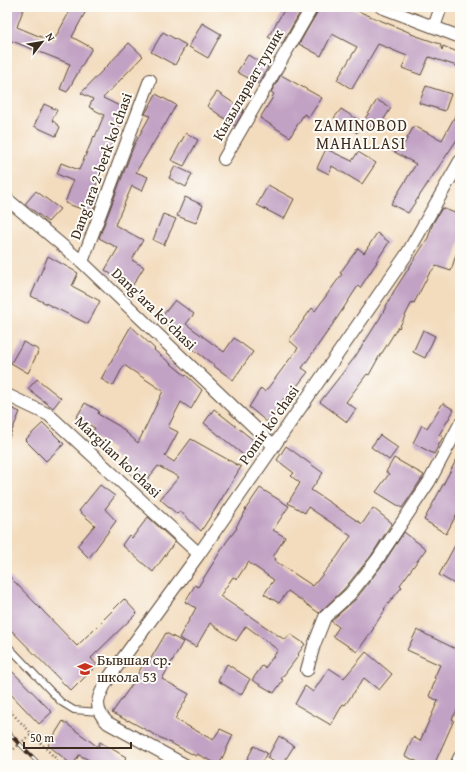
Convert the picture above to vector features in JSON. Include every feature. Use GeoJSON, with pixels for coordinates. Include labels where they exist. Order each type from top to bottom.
{"type":"FeatureCollection","features":[{"type":"Feature","properties":{"kind":"street","name":"Кызыларват тупик"},"geometry":{"type":"LineString","coordinates":[[224,159],[312,7]]}},
{"type":"Feature","properties":{"kind":"street"},"geometry":{"type":"LineString","coordinates":[[381,7],[460,37]]}},
{"type":"Feature","properties":{"kind":"street"},"geometry":{"type":"LineString","coordinates":[[434,27],[441,7]]}},
{"type":"Feature","properties":{"kind":"street","name":"Dang'ara 2-berk ko'chasi"},"geometry":{"type":"LineString","coordinates":[[82,262],[150,80]]}},
{"type":"Feature","properties":{"kind":"street","name":"Pomir ko'chasi"},"geometry":{"type":"LineString","coordinates":[[98,707],[102,690],[110,676],[199,554],[407,254],[460,161]]}},
{"type":"Feature","properties":{"kind":"street","name":"Dang'ara ko'chasi"},"geometry":{"type":"LineString","coordinates":[[7,199],[82,262],[274,446]]}},
{"type":"Feature","properties":{"kind":"street","name":"Margilan ko'chasi"},"geometry":{"type":"LineString","coordinates":[[7,395],[48,415],[199,554]]}},
{"type":"Feature","properties":{"kind":"street"},"geometry":{"type":"LineString","coordinates":[[306,670],[325,617],[350,594],[377,560],[429,482],[460,424]]}},
{"type":"Feature","properties":{"kind":"street"},"geometry":{"type":"LineString","coordinates":[[98,707],[103,719],[108,723],[185,765]]}},
{"type":"Feature","properties":{"kind":"street"},"geometry":{"type":"LineString","coordinates":[[456,765],[460,757]]}},
{"type":"Feature","properties":{"kind":"lane"},"geometry":{"type":"LineString","coordinates":[[7,645],[61,702],[74,710],[98,707]]}},
{"type":"Feature","properties":{"kind":"path"},"geometry":{"type":"LineString","coordinates":[[7,708],[62,765]]}},
{"type":"Feature","properties":{"kind":"path"},"geometry":{"type":"LineString","coordinates":[[14,749],[32,733]]}},
{"type":"Feature","properties":{"kind":"building"},"geometry":{"type":"Polygon","coordinates":[[[7,7],[24,7],[17,27],[53,42],[72,7],[88,7],[72,37],[92,48],[67,92],[60,89],[70,64],[12,41],[7,49],[7,7]]]}},
{"type":"Feature","properties":{"kind":"building"},"geometry":{"type":"Polygon","coordinates":[[[286,7],[303,7],[282,44],[268,37],[286,7]]]}},
{"type":"Feature","properties":{"kind":"building"},"geometry":{"type":"Polygon","coordinates":[[[319,7],[348,7],[411,34],[440,44],[442,50],[443,46],[460,53],[460,67],[429,57],[421,75],[402,68],[407,56],[378,44],[352,89],[337,80],[357,47],[332,34],[321,56],[299,44],[319,7]]]}},
{"type":"Feature","properties":{"kind":"building"},"geometry":{"type":"Polygon","coordinates":[[[202,23],[221,34],[208,58],[189,47],[202,23]]]}},
{"type":"Feature","properties":{"kind":"building"},"geometry":{"type":"Polygon","coordinates":[[[163,32],[186,45],[175,65],[151,52],[163,32]]]}},
{"type":"Feature","properties":{"kind":"building"},"geometry":{"type":"Polygon","coordinates":[[[129,43],[143,56],[103,98],[126,109],[93,193],[99,196],[92,213],[65,203],[73,181],[57,174],[61,163],[79,170],[104,115],[89,107],[93,99],[81,93],[129,43]]]}},
{"type":"Feature","properties":{"kind":"building"},"geometry":{"type":"Polygon","coordinates":[[[248,55],[268,67],[259,84],[237,72],[248,55]]]}},
{"type":"Feature","properties":{"kind":"building"},"geometry":{"type":"Polygon","coordinates":[[[281,75],[322,98],[309,117],[304,114],[290,137],[260,118],[273,97],[274,94],[271,92],[281,75]]]}},
{"type":"Feature","properties":{"kind":"building"},"geometry":{"type":"Polygon","coordinates":[[[426,86],[451,94],[445,111],[419,103],[426,86]]]}},
{"type":"Feature","properties":{"kind":"building"},"geometry":{"type":"Polygon","coordinates":[[[217,92],[244,110],[235,126],[207,106],[217,92]]]}},
{"type":"Feature","properties":{"kind":"building"},"geometry":{"type":"Polygon","coordinates":[[[156,94],[176,105],[136,172],[148,177],[142,191],[132,186],[115,225],[143,240],[132,260],[144,267],[131,288],[105,270],[118,248],[99,238],[134,145],[150,116],[145,114],[156,94]]]}},
{"type":"Feature","properties":{"kind":"building"},"geometry":{"type":"Polygon","coordinates":[[[377,100],[391,108],[377,130],[363,122],[377,100]]]}},
{"type":"Feature","properties":{"kind":"building"},"geometry":{"type":"Polygon","coordinates":[[[44,104],[57,110],[52,120],[60,127],[56,136],[34,126],[44,104]]]}},
{"type":"Feature","properties":{"kind":"building"},"geometry":{"type":"Polygon","coordinates":[[[460,107],[460,135],[408,213],[391,204],[416,164],[391,150],[397,140],[404,144],[414,126],[442,140],[460,107]]]}},
{"type":"Feature","properties":{"kind":"building"},"geometry":{"type":"Polygon","coordinates":[[[341,109],[363,123],[357,133],[334,118],[341,109]]]}},
{"type":"Feature","properties":{"kind":"building"},"geometry":{"type":"Polygon","coordinates":[[[186,133],[198,140],[184,166],[171,160],[186,133]]]}},
{"type":"Feature","properties":{"kind":"building"},"geometry":{"type":"Polygon","coordinates":[[[326,149],[352,161],[358,152],[376,163],[362,184],[332,166],[329,174],[317,168],[326,149]]]}},
{"type":"Feature","properties":{"kind":"building"},"geometry":{"type":"Polygon","coordinates":[[[175,166],[192,174],[186,187],[169,178],[175,166]]]}},
{"type":"Feature","properties":{"kind":"building"},"geometry":{"type":"Polygon","coordinates":[[[268,185],[294,199],[284,219],[257,205],[268,185]]]}},
{"type":"Feature","properties":{"kind":"building"},"geometry":{"type":"Polygon","coordinates":[[[36,191],[60,209],[48,222],[25,204],[36,191]]]}},
{"type":"Feature","properties":{"kind":"building"},"geometry":{"type":"Polygon","coordinates":[[[185,197],[203,205],[196,223],[177,216],[185,197]]]}},
{"type":"Feature","properties":{"kind":"building"},"geometry":{"type":"Polygon","coordinates":[[[442,208],[460,215],[460,241],[451,271],[436,266],[429,274],[414,303],[412,302],[399,328],[398,327],[381,353],[369,375],[367,374],[346,402],[356,409],[347,422],[320,402],[355,357],[380,318],[394,291],[428,238],[433,223],[442,208]]]}},
{"type":"Feature","properties":{"kind":"building"},"geometry":{"type":"Polygon","coordinates":[[[163,214],[176,219],[164,245],[153,240],[163,214]]]}},
{"type":"Feature","properties":{"kind":"building"},"geometry":{"type":"Polygon","coordinates":[[[377,233],[389,242],[360,288],[358,286],[302,368],[308,372],[286,400],[284,398],[267,422],[249,407],[261,388],[265,392],[298,348],[289,340],[312,308],[315,311],[342,274],[340,273],[358,248],[364,253],[377,233]]]}},
{"type":"Feature","properties":{"kind":"building"},"geometry":{"type":"Polygon","coordinates":[[[48,256],[78,273],[72,286],[100,301],[88,324],[31,296],[48,256]]]}},
{"type":"Feature","properties":{"kind":"building"},"geometry":{"type":"Polygon","coordinates":[[[175,300],[194,314],[186,324],[224,352],[234,338],[253,352],[233,380],[190,347],[193,344],[160,319],[175,300]]]}},
{"type":"Feature","properties":{"kind":"building"},"geometry":{"type":"Polygon","coordinates":[[[131,326],[155,349],[154,350],[186,375],[202,390],[191,409],[181,402],[168,427],[178,432],[165,456],[174,462],[191,439],[241,467],[201,531],[180,511],[177,514],[160,499],[179,477],[158,466],[143,485],[127,471],[129,468],[111,453],[113,450],[91,434],[95,428],[76,418],[85,403],[99,411],[98,414],[119,426],[138,443],[163,391],[124,365],[113,386],[101,379],[131,326]]]}},
{"type":"Feature","properties":{"kind":"building"},"geometry":{"type":"Polygon","coordinates":[[[423,330],[435,336],[425,358],[413,352],[423,330]]]}},
{"type":"Feature","properties":{"kind":"building"},"geometry":{"type":"Polygon","coordinates":[[[23,342],[39,350],[28,373],[11,363],[23,342]]]}},
{"type":"Feature","properties":{"kind":"building"},"geometry":{"type":"Polygon","coordinates":[[[37,379],[61,398],[53,408],[28,389],[37,379]]]}},
{"type":"Feature","properties":{"kind":"building"},"geometry":{"type":"Polygon","coordinates":[[[443,403],[454,410],[439,435],[443,437],[434,454],[413,443],[422,425],[427,428],[443,403]]]}},
{"type":"Feature","properties":{"kind":"building"},"geometry":{"type":"Polygon","coordinates":[[[7,406],[20,412],[7,442],[7,406]]]}},
{"type":"Feature","properties":{"kind":"building"},"geometry":{"type":"Polygon","coordinates":[[[214,409],[257,443],[247,458],[204,423],[214,409]]]}},
{"type":"Feature","properties":{"kind":"building"},"geometry":{"type":"Polygon","coordinates":[[[43,423],[64,444],[46,461],[25,440],[43,423]]]}},
{"type":"Feature","properties":{"kind":"building"},"geometry":{"type":"Polygon","coordinates":[[[380,435],[398,448],[389,460],[371,447],[380,435]]]}},
{"type":"Feature","properties":{"kind":"building"},"geometry":{"type":"Polygon","coordinates":[[[286,446],[323,473],[311,490],[362,524],[373,508],[392,523],[371,556],[344,589],[319,613],[288,591],[279,603],[264,594],[274,580],[248,562],[237,579],[233,577],[220,596],[285,640],[290,634],[305,644],[298,654],[299,655],[281,679],[283,680],[274,693],[252,680],[262,666],[265,668],[278,650],[246,626],[236,641],[210,623],[196,647],[179,638],[196,608],[185,602],[195,585],[198,587],[237,528],[236,527],[245,510],[260,488],[289,506],[273,530],[285,537],[273,557],[276,559],[275,561],[313,586],[337,557],[351,536],[308,507],[305,513],[288,503],[300,483],[291,476],[294,473],[277,460],[286,446]]]}},
{"type":"Feature","properties":{"kind":"building"},"geometry":{"type":"Polygon","coordinates":[[[460,453],[460,508],[446,534],[424,520],[460,453]]]}},
{"type":"Feature","properties":{"kind":"building"},"geometry":{"type":"Polygon","coordinates":[[[394,458],[424,475],[402,508],[376,492],[389,474],[386,472],[394,458]]]}},
{"type":"Feature","properties":{"kind":"building"},"geometry":{"type":"Polygon","coordinates":[[[100,485],[115,496],[105,509],[116,521],[89,558],[77,546],[95,525],[79,511],[100,485]]]}},
{"type":"Feature","properties":{"kind":"building"},"geometry":{"type":"Polygon","coordinates":[[[148,517],[175,542],[153,572],[122,545],[129,535],[132,538],[148,517]]]}},
{"type":"Feature","properties":{"kind":"building"},"geometry":{"type":"Polygon","coordinates":[[[404,532],[426,549],[400,585],[402,587],[384,609],[385,610],[374,628],[357,652],[333,636],[339,627],[331,621],[356,599],[383,564],[404,532]]]}},
{"type":"Feature","properties":{"kind":"building"},"geometry":{"type":"Polygon","coordinates":[[[460,536],[460,587],[439,575],[460,536]]]}},
{"type":"Feature","properties":{"kind":"building"},"geometry":{"type":"Polygon","coordinates":[[[7,574],[77,646],[124,599],[137,613],[91,658],[97,665],[71,691],[7,626],[7,574]]]}},
{"type":"Feature","properties":{"kind":"building"},"geometry":{"type":"Polygon","coordinates":[[[417,630],[460,651],[460,705],[452,719],[454,720],[434,765],[425,765],[405,756],[413,737],[420,741],[438,701],[429,696],[436,679],[434,678],[440,665],[407,650],[417,630]]]}},
{"type":"Feature","properties":{"kind":"building"},"geometry":{"type":"Polygon","coordinates":[[[166,633],[183,642],[162,679],[189,694],[175,719],[213,740],[220,729],[233,735],[219,765],[197,754],[196,756],[112,713],[148,658],[150,660],[166,633]]]}},
{"type":"Feature","properties":{"kind":"building"},"geometry":{"type":"Polygon","coordinates":[[[366,652],[392,674],[379,690],[364,678],[345,705],[343,704],[331,725],[295,704],[305,686],[313,692],[329,668],[344,678],[366,652]]]}},
{"type":"Feature","properties":{"kind":"building"},"geometry":{"type":"Polygon","coordinates":[[[227,664],[250,679],[241,695],[218,681],[227,664]]]}},
{"type":"Feature","properties":{"kind":"building"},"geometry":{"type":"Polygon","coordinates":[[[7,666],[52,712],[39,724],[7,690],[7,666]]]}},
{"type":"Feature","properties":{"kind":"building"},"geometry":{"type":"Polygon","coordinates":[[[63,721],[98,747],[100,742],[126,757],[123,765],[99,765],[79,755],[72,765],[48,745],[63,721]]]}},
{"type":"Feature","properties":{"kind":"building"},"geometry":{"type":"Polygon","coordinates":[[[279,736],[294,746],[282,765],[267,758],[279,736]]]}},
{"type":"Feature","properties":{"kind":"building"},"geometry":{"type":"Polygon","coordinates":[[[254,746],[267,753],[260,765],[244,765],[254,746]]]}},
{"type":"Feature","properties":{"kind":"railway"},"geometry":{"type":"LineString","coordinates":[[7,731],[40,765]]}},
{"type":"Feature","properties":{"kind":"place","name":"Бывшая ср. школа 53"},"geometry":{"type":"Point","coordinates":[85,669]}},
{"type":"Feature","properties":{"kind":"district","name":"ZAMINOBOD MAHALLASI"},"geometry":{"type":"Point","coordinates":[361,134]}}]}
